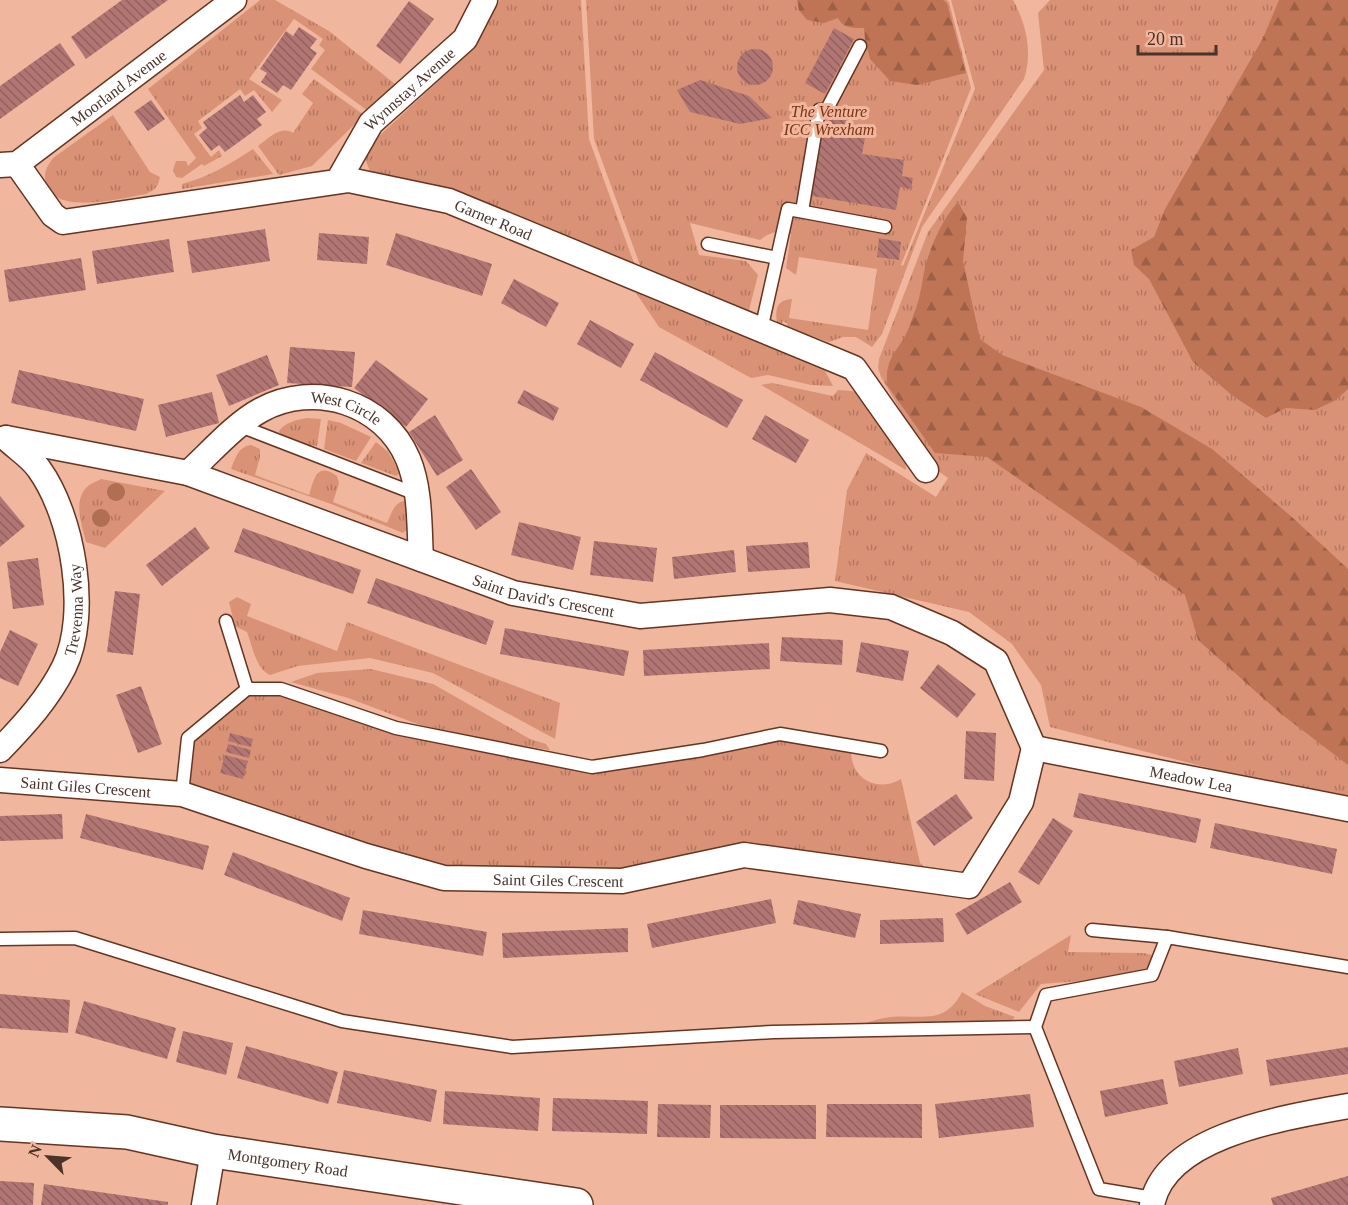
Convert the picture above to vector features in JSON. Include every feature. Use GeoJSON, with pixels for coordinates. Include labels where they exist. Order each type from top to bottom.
{"type":"FeatureCollection","features":[{"type":"Feature","properties":{"kind":"street","name":"Moorland Avenue"},"geometry":{"type":"LineString","coordinates":[[8,165],[234,0]]}},
{"type":"Feature","properties":{"kind":"street","name":"Wynnstay Avenue"},"geometry":{"type":"LineString","coordinates":[[338,181],[371,123],[465,39],[485,0]]}},
{"type":"Feature","properties":{"kind":"street","name":"Garner Road"},"geometry":{"type":"LineString","coordinates":[[8,165],[53,216],[63,222],[349,180],[449,201],[854,368],[926,470]]}},
{"type":"Feature","properties":{"kind":"street","name":"West Circle"},"geometry":{"type":"LineString","coordinates":[[188,473],[260,410],[283,400],[307,396],[332,398],[355,405],[388,428],[407,457],[414,475],[421,559]]}},
{"type":"Feature","properties":{"kind":"street","name":"Saint David's Crescent"},"geometry":{"type":"LineString","coordinates":[[3,437],[188,473],[513,593],[640,616],[830,600],[891,607],[952,633],[996,661],[1034,748]]}},
{"type":"Feature","properties":{"kind":"street","name":"Trevenna Way"},"geometry":{"type":"LineString","coordinates":[[0,750],[45,699],[65,664],[74,633],[75,598],[74,567],[67,527],[55,496],[39,468],[3,437]]}},
{"type":"Feature","properties":{"kind":"street","name":"Saint Giles Crescent"},"geometry":{"type":"LineString","coordinates":[[0,780],[182,794],[366,856],[444,878],[622,881],[744,855],[969,886],[1021,802],[1034,748]]}},
{"type":"Feature","properties":{"kind":"street","name":"Meadow Lea"},"geometry":{"type":"LineString","coordinates":[[1034,748],[1348,809]]}},
{"type":"Feature","properties":{"kind":"street"},"geometry":{"type":"LineString","coordinates":[[1152,1202],[1164,1178],[1182,1159],[1201,1148],[1240,1131],[1277,1120],[1348,1106]]}},
{"type":"Feature","properties":{"kind":"street","name":"Montgomery Road"},"geometry":{"type":"LineString","coordinates":[[0,1124],[127,1132],[213,1151],[576,1205]]}},
{"type":"Feature","properties":{"kind":"street"},"geometry":{"type":"LineString","coordinates":[[204,1205],[213,1151]]}},
{"type":"Feature","properties":{"kind":"lane"},"geometry":{"type":"LineString","coordinates":[[802,211],[819,110],[826,111],[860,46]]}},
{"type":"Feature","properties":{"kind":"lane"},"geometry":{"type":"LineString","coordinates":[[761,330],[788,209],[885,227]]}},
{"type":"Feature","properties":{"kind":"lane"},"geometry":{"type":"LineString","coordinates":[[708,244],[777,258]]}},
{"type":"Feature","properties":{"kind":"lane"},"geometry":{"type":"LineString","coordinates":[[240,426],[416,494]]}},
{"type":"Feature","properties":{"kind":"lane"},"geometry":{"type":"LineString","coordinates":[[226,621],[247,689]]}},
{"type":"Feature","properties":{"kind":"lane"},"geometry":{"type":"LineString","coordinates":[[182,794],[188,738],[247,689],[280,689],[396,728],[592,767],[703,750],[780,734],[881,751]]}},
{"type":"Feature","properties":{"kind":"lane"},"geometry":{"type":"LineString","coordinates":[[1092,930],[1167,937],[1348,967]]}},
{"type":"Feature","properties":{"kind":"lane"},"geometry":{"type":"LineString","coordinates":[[1152,1202],[1099,1189],[1035,1027],[1046,995],[1152,975],[1167,937]]}},
{"type":"Feature","properties":{"kind":"lane"},"geometry":{"type":"LineString","coordinates":[[0,939],[75,938],[342,1021],[512,1047],[773,1032],[1035,1027]]}},
{"type":"Feature","properties":{"kind":"green space"},"geometry":{"type":"Polygon","coordinates":[[[260,0],[275,0],[329,31],[395,84],[368,111],[311,69],[325,50],[319,45],[323,39],[294,19],[249,79],[282,100],[272,112],[254,90],[245,96],[240,89],[198,121],[202,128],[194,134],[211,157],[219,150],[222,156],[204,166],[202,164],[182,178],[176,177],[173,170],[176,161],[186,161],[188,166],[196,158],[148,89],[260,0]]]}},
{"type":"Feature","properties":{"kind":"green space"},"geometry":{"type":"Polygon","coordinates":[[[500,0],[581,0],[589,139],[634,263],[631,271],[380,180],[370,171],[365,159],[378,137],[476,46],[500,0]]]}},
{"type":"Feature","properties":{"kind":"green space","name":"The Venture ICC Wrexham"},"geometry":{"type":"Polygon","coordinates":[[[586,0],[947,0],[971,88],[901,265],[903,266],[975,89],[951,0],[1013,0],[1027,38],[1028,59],[1024,79],[922,227],[882,334],[872,347],[856,337],[843,337],[829,342],[786,327],[788,324],[783,321],[781,325],[777,323],[778,306],[783,301],[792,299],[789,318],[868,330],[877,269],[799,257],[796,275],[786,268],[791,234],[775,232],[760,240],[690,223],[699,255],[746,261],[758,275],[749,310],[640,265],[594,139],[586,0]]]}},
{"type":"Feature","properties":{"kind":"green space"},"geometry":{"type":"Polygon","coordinates":[[[797,0],[943,0],[947,3],[966,73],[917,85],[890,81],[870,59],[864,28],[846,26],[838,18],[824,23],[807,20],[799,10],[797,0]]]}},
{"type":"Feature","properties":{"kind":"green space"},"geometry":{"type":"Polygon","coordinates":[[[1050,0],[1348,0],[1348,804],[1050,727],[1041,685],[1012,644],[969,612],[835,581],[847,490],[866,453],[936,497],[948,478],[935,469],[881,377],[878,368],[879,359],[928,232],[1044,70],[1038,13],[1050,0]]]}},
{"type":"Feature","properties":{"kind":"green space"},"geometry":{"type":"Polygon","coordinates":[[[1279,0],[1348,0],[1348,389],[1336,400],[1315,410],[1286,408],[1266,418],[1233,396],[1193,362],[1149,279],[1134,265],[1131,250],[1154,237],[1165,209],[1263,38],[1279,0]]]}},
{"type":"Feature","properties":{"kind":"green space"},"geometry":{"type":"Polygon","coordinates":[[[314,79],[364,115],[312,166],[279,175],[258,146],[279,132],[293,133],[313,103],[302,94],[314,79]]]}},
{"type":"Feature","properties":{"kind":"green space"},"geometry":{"type":"Polygon","coordinates":[[[113,115],[150,172],[160,177],[156,188],[146,194],[91,202],[62,200],[52,194],[46,184],[45,173],[53,158],[113,115]]]}},
{"type":"Feature","properties":{"kind":"green space"},"geometry":{"type":"Polygon","coordinates":[[[253,149],[273,174],[182,189],[182,184],[219,170],[253,149]]]}},
{"type":"Feature","properties":{"kind":"green space"},"geometry":{"type":"Polygon","coordinates":[[[958,202],[967,218],[963,261],[980,339],[1002,355],[1141,407],[1212,449],[1293,518],[1348,569],[1348,765],[1280,713],[1198,640],[1185,595],[987,457],[935,453],[887,385],[889,365],[906,335],[916,308],[931,249],[942,224],[958,202]]]}},
{"type":"Feature","properties":{"kind":"green space"},"geometry":{"type":"Polygon","coordinates":[[[636,293],[825,371],[833,386],[811,385],[768,375],[751,378],[659,327],[636,293]]]}},
{"type":"Feature","properties":{"kind":"green space"},"geometry":{"type":"Polygon","coordinates":[[[772,383],[833,396],[838,390],[852,391],[862,395],[905,460],[906,470],[761,385],[772,383]]]}},
{"type":"Feature","properties":{"kind":"green space"},"geometry":{"type":"Polygon","coordinates":[[[307,418],[321,419],[317,446],[298,444],[281,437],[279,431],[284,425],[307,418]]]}},
{"type":"Feature","properties":{"kind":"green space"},"geometry":{"type":"Polygon","coordinates":[[[328,420],[341,423],[371,437],[356,461],[324,449],[328,420]]]}},
{"type":"Feature","properties":{"kind":"green space"},"geometry":{"type":"Polygon","coordinates":[[[376,442],[388,452],[400,473],[396,476],[361,463],[376,442]]]}},
{"type":"Feature","properties":{"kind":"green space"},"geometry":{"type":"Polygon","coordinates":[[[251,445],[260,449],[255,475],[309,495],[317,474],[325,470],[337,476],[339,483],[333,502],[387,523],[395,507],[403,501],[408,504],[409,528],[403,533],[331,504],[231,469],[240,450],[251,445]]]}},
{"type":"Feature","properties":{"kind":"green space"},"geometry":{"type":"Polygon","coordinates":[[[101,479],[165,491],[105,548],[86,542],[79,505],[83,492],[89,485],[101,479]]]}},
{"type":"Feature","properties":{"kind":"green space"},"geometry":{"type":"Polygon","coordinates":[[[237,597],[251,604],[247,616],[337,651],[347,622],[560,703],[555,739],[433,673],[370,658],[298,666],[270,675],[261,668],[247,632],[235,626],[229,602],[237,597]]]}},
{"type":"Feature","properties":{"kind":"green space"},"geometry":{"type":"Polygon","coordinates":[[[371,669],[433,684],[530,739],[546,744],[550,750],[484,740],[420,725],[348,698],[291,682],[317,673],[371,669]]]}},
{"type":"Feature","properties":{"kind":"green space"},"geometry":{"type":"Polygon","coordinates":[[[247,689],[281,689],[396,728],[592,767],[780,734],[851,751],[855,769],[867,781],[883,784],[901,779],[920,863],[942,882],[744,855],[622,881],[444,878],[182,794],[188,738],[247,689]]]}},
{"type":"Feature","properties":{"kind":"green space"},"geometry":{"type":"Polygon","coordinates":[[[1071,935],[1068,952],[1144,953],[1155,958],[1155,964],[1145,970],[1117,977],[1041,984],[1019,1012],[975,994],[1071,935]]]}},
{"type":"Feature","properties":{"kind":"green space"},"geometry":{"type":"Polygon","coordinates":[[[962,992],[985,1006],[1015,1017],[1006,1026],[858,1025],[879,1019],[940,1014],[955,1003],[962,992]]]}},
{"type":"Feature","properties":{"kind":"building"},"geometry":{"type":"Polygon","coordinates":[[[122,0],[168,0],[86,59],[71,37],[122,0]]]}},
{"type":"Feature","properties":{"kind":"building"},"geometry":{"type":"Polygon","coordinates":[[[409,1],[434,19],[400,64],[376,46],[409,1]]]}},
{"type":"Feature","properties":{"kind":"building"},"geometry":{"type":"Polygon","coordinates":[[[299,27],[317,39],[310,48],[317,53],[291,90],[283,85],[277,93],[261,82],[267,73],[260,69],[286,31],[293,36],[299,27]]]}},
{"type":"Feature","properties":{"kind":"building"},"geometry":{"type":"Polygon","coordinates":[[[834,28],[854,39],[825,94],[805,83],[834,28]]]}},
{"type":"Feature","properties":{"kind":"building"},"geometry":{"type":"Polygon","coordinates":[[[60,43],[75,65],[0,119],[0,86],[60,43]]]}},
{"type":"Feature","properties":{"kind":"building"},"geometry":{"type":"Polygon","coordinates":[[[755,49],[768,54],[773,67],[768,80],[755,85],[742,80],[737,67],[742,54],[755,49]]]}},
{"type":"Feature","properties":{"kind":"building"},"geometry":{"type":"Polygon","coordinates":[[[700,80],[749,96],[772,118],[740,124],[690,112],[677,90],[700,80]]]}},
{"type":"Feature","properties":{"kind":"building"},"geometry":{"type":"Polygon","coordinates":[[[240,95],[244,102],[253,95],[266,112],[257,119],[262,125],[225,152],[219,145],[211,151],[199,135],[207,128],[203,122],[240,95]]]}},
{"type":"Feature","properties":{"kind":"building"},"geometry":{"type":"Polygon","coordinates":[[[151,100],[165,119],[148,131],[134,112],[151,100]]]}},
{"type":"Feature","properties":{"kind":"building"},"geometry":{"type":"Polygon","coordinates":[[[832,118],[851,121],[857,131],[866,133],[862,154],[904,160],[902,176],[913,178],[911,189],[900,187],[896,210],[812,196],[823,125],[832,118]]]}},
{"type":"Feature","properties":{"kind":"building"},"geometry":{"type":"Polygon","coordinates":[[[265,229],[270,261],[192,273],[187,241],[265,229]]]}},
{"type":"Feature","properties":{"kind":"building"},"geometry":{"type":"Polygon","coordinates":[[[319,233],[369,237],[367,264],[317,260],[319,233]]]}},
{"type":"Feature","properties":{"kind":"building"},"geometry":{"type":"Polygon","coordinates":[[[396,233],[492,264],[482,296],[386,265],[396,233]]]}},
{"type":"Feature","properties":{"kind":"building"},"geometry":{"type":"Polygon","coordinates":[[[879,238],[901,242],[899,260],[877,257],[879,238]]]}},
{"type":"Feature","properties":{"kind":"building"},"geometry":{"type":"Polygon","coordinates":[[[169,239],[174,272],[97,284],[92,251],[169,239]]]}},
{"type":"Feature","properties":{"kind":"building"},"geometry":{"type":"Polygon","coordinates":[[[81,258],[86,290],[9,302],[4,270],[81,258]]]}},
{"type":"Feature","properties":{"kind":"building"},"geometry":{"type":"Polygon","coordinates":[[[514,279],[559,303],[546,327],[501,303],[514,279]]]}},
{"type":"Feature","properties":{"kind":"building"},"geometry":{"type":"Polygon","coordinates":[[[590,320],[634,344],[621,368],[577,344],[590,320]]]}},
{"type":"Feature","properties":{"kind":"building"},"geometry":{"type":"Polygon","coordinates":[[[290,347],[355,352],[352,387],[287,383],[290,347]]]}},
{"type":"Feature","properties":{"kind":"building"},"geometry":{"type":"Polygon","coordinates":[[[655,352],[743,400],[727,428],[640,380],[655,352]]]}},
{"type":"Feature","properties":{"kind":"building"},"geometry":{"type":"Polygon","coordinates":[[[267,355],[279,385],[229,406],[216,375],[267,355]]]}},
{"type":"Feature","properties":{"kind":"building"},"geometry":{"type":"Polygon","coordinates":[[[376,360],[428,399],[406,427],[354,388],[376,360]]]}},
{"type":"Feature","properties":{"kind":"building"},"geometry":{"type":"Polygon","coordinates":[[[19,370],[144,399],[136,431],[11,403],[19,370]]]}},
{"type":"Feature","properties":{"kind":"building"},"geometry":{"type":"Polygon","coordinates":[[[524,390],[559,408],[553,421],[517,403],[524,390]]]}},
{"type":"Feature","properties":{"kind":"building"},"geometry":{"type":"Polygon","coordinates":[[[212,392],[219,423],[166,437],[158,405],[212,392]]]}},
{"type":"Feature","properties":{"kind":"building"},"geometry":{"type":"Polygon","coordinates":[[[435,415],[463,460],[437,476],[409,432],[435,415]]]}},
{"type":"Feature","properties":{"kind":"building"},"geometry":{"type":"Polygon","coordinates":[[[765,415],[809,440],[796,463],[752,439],[765,415]]]}},
{"type":"Feature","properties":{"kind":"building"},"geometry":{"type":"Polygon","coordinates":[[[471,469],[501,512],[476,530],[446,487],[471,469]]]}},
{"type":"Feature","properties":{"kind":"building"},"geometry":{"type":"Polygon","coordinates":[[[0,496],[25,526],[0,547],[0,496]]]}},
{"type":"Feature","properties":{"kind":"building"},"geometry":{"type":"Polygon","coordinates":[[[519,522],[581,537],[573,570],[511,555],[519,522]]]}},
{"type":"Feature","properties":{"kind":"building"},"geometry":{"type":"Polygon","coordinates":[[[195,527],[210,548],[162,586],[146,565],[195,527]]]}},
{"type":"Feature","properties":{"kind":"building"},"geometry":{"type":"Polygon","coordinates":[[[243,528],[361,570],[353,594],[234,552],[243,528]]]}},
{"type":"Feature","properties":{"kind":"building"},"geometry":{"type":"Polygon","coordinates":[[[594,541],[657,548],[653,582],[590,575],[594,541]]]}},
{"type":"Feature","properties":{"kind":"building"},"geometry":{"type":"Polygon","coordinates":[[[808,542],[810,568],[748,572],[746,546],[808,542]]]}},
{"type":"Feature","properties":{"kind":"building"},"geometry":{"type":"Polygon","coordinates":[[[734,550],[736,572],[674,579],[672,557],[734,550]]]}},
{"type":"Feature","properties":{"kind":"building"},"geometry":{"type":"Polygon","coordinates":[[[38,558],[44,605],[13,609],[7,562],[38,558]]]}},
{"type":"Feature","properties":{"kind":"building"},"geometry":{"type":"Polygon","coordinates":[[[376,578],[494,621],[486,645],[367,603],[376,578]]]}},
{"type":"Feature","properties":{"kind":"building"},"geometry":{"type":"Polygon","coordinates":[[[115,591],[140,594],[133,655],[107,652],[115,591]]]}},
{"type":"Feature","properties":{"kind":"building"},"geometry":{"type":"Polygon","coordinates":[[[505,628],[629,651],[624,676],[500,654],[505,628]]]}},
{"type":"Feature","properties":{"kind":"building"},"geometry":{"type":"Polygon","coordinates":[[[10,630],[38,644],[18,686],[0,678],[0,652],[10,630]]]}},
{"type":"Feature","properties":{"kind":"building"},"geometry":{"type":"Polygon","coordinates":[[[782,637],[843,640],[842,665],[780,661],[782,637]]]}},
{"type":"Feature","properties":{"kind":"building"},"geometry":{"type":"Polygon","coordinates":[[[861,642],[909,651],[903,681],[856,672],[861,642]]]}},
{"type":"Feature","properties":{"kind":"building"},"geometry":{"type":"Polygon","coordinates":[[[769,643],[770,669],[644,676],[643,650],[769,643]]]}},
{"type":"Feature","properties":{"kind":"building"},"geometry":{"type":"Polygon","coordinates":[[[938,664],[976,694],[957,718],[920,688],[938,664]]]}},
{"type":"Feature","properties":{"kind":"building"},"geometry":{"type":"Polygon","coordinates":[[[141,686],[162,744],[138,753],[116,695],[141,686]]]}},
{"type":"Feature","properties":{"kind":"building"},"geometry":{"type":"Polygon","coordinates":[[[966,731],[996,733],[994,781],[964,779],[966,731]]]}},
{"type":"Feature","properties":{"kind":"building"},"geometry":{"type":"Polygon","coordinates":[[[230,733],[253,739],[251,747],[228,741],[230,733]]]}},
{"type":"Feature","properties":{"kind":"building"},"geometry":{"type":"Polygon","coordinates":[[[228,744],[251,750],[249,758],[226,752],[228,744]]]}},
{"type":"Feature","properties":{"kind":"building"},"geometry":{"type":"Polygon","coordinates":[[[225,755],[248,761],[243,779],[220,773],[225,755]]]}},
{"type":"Feature","properties":{"kind":"building"},"geometry":{"type":"Polygon","coordinates":[[[1079,793],[1201,819],[1196,843],[1073,817],[1079,793]]]}},
{"type":"Feature","properties":{"kind":"building"},"geometry":{"type":"Polygon","coordinates":[[[956,794],[973,818],[934,846],[916,822],[956,794]]]}},
{"type":"Feature","properties":{"kind":"building"},"geometry":{"type":"Polygon","coordinates":[[[62,814],[63,839],[0,841],[0,816],[62,814]]]}},
{"type":"Feature","properties":{"kind":"building"},"geometry":{"type":"Polygon","coordinates":[[[86,814],[209,846],[203,870],[80,838],[86,814]]]}},
{"type":"Feature","properties":{"kind":"building"},"geometry":{"type":"Polygon","coordinates":[[[1053,818],[1073,831],[1039,885],[1018,872],[1053,818]]]}},
{"type":"Feature","properties":{"kind":"building"},"geometry":{"type":"Polygon","coordinates":[[[1215,823],[1337,849],[1332,874],[1210,848],[1215,823]]]}},
{"type":"Feature","properties":{"kind":"building"},"geometry":{"type":"Polygon","coordinates":[[[233,852],[350,898],[342,921],[224,875],[233,852]]]}},
{"type":"Feature","properties":{"kind":"building"},"geometry":{"type":"Polygon","coordinates":[[[1010,882],[1022,902],[967,935],[955,914],[1010,882]]]}},
{"type":"Feature","properties":{"kind":"building"},"geometry":{"type":"Polygon","coordinates":[[[771,899],[776,923],[652,948],[647,924],[771,899]]]}},
{"type":"Feature","properties":{"kind":"building"},"geometry":{"type":"Polygon","coordinates":[[[798,900],[861,914],[855,938],[793,924],[798,900]]]}},
{"type":"Feature","properties":{"kind":"building"},"geometry":{"type":"Polygon","coordinates":[[[363,910],[487,932],[483,956],[359,934],[363,910]]]}},
{"type":"Feature","properties":{"kind":"building"},"geometry":{"type":"Polygon","coordinates":[[[943,918],[944,942],[880,944],[880,920],[943,918]]]}},
{"type":"Feature","properties":{"kind":"building"},"geometry":{"type":"Polygon","coordinates":[[[628,928],[628,952],[503,958],[502,933],[628,928]]]}},
{"type":"Feature","properties":{"kind":"building"},"geometry":{"type":"Polygon","coordinates":[[[0,994],[70,1000],[68,1033],[0,1028],[0,994]]]}},
{"type":"Feature","properties":{"kind":"building"},"geometry":{"type":"Polygon","coordinates":[[[84,1001],[176,1028],[167,1059],[75,1033],[84,1001]]]}},
{"type":"Feature","properties":{"kind":"building"},"geometry":{"type":"Polygon","coordinates":[[[183,1031],[233,1043],[226,1075],[176,1062],[183,1031]]]}},
{"type":"Feature","properties":{"kind":"building"},"geometry":{"type":"Polygon","coordinates":[[[246,1046],[338,1072],[328,1104],[237,1078],[246,1046]]]}},
{"type":"Feature","properties":{"kind":"building"},"geometry":{"type":"Polygon","coordinates":[[[1348,1047],[1348,1074],[1270,1086],[1266,1060],[1348,1047]]]}},
{"type":"Feature","properties":{"kind":"building"},"geometry":{"type":"Polygon","coordinates":[[[1238,1048],[1243,1074],[1179,1087],[1174,1061],[1238,1048]]]}},
{"type":"Feature","properties":{"kind":"building"},"geometry":{"type":"Polygon","coordinates":[[[344,1070],[437,1090],[431,1122],[337,1103],[344,1070]]]}},
{"type":"Feature","properties":{"kind":"building"},"geometry":{"type":"Polygon","coordinates":[[[1163,1079],[1168,1104],[1105,1117],[1100,1091],[1163,1079]]]}},
{"type":"Feature","properties":{"kind":"building"},"geometry":{"type":"Polygon","coordinates":[[[445,1091],[540,1098],[538,1131],[443,1124],[445,1091]]]}},
{"type":"Feature","properties":{"kind":"building"},"geometry":{"type":"Polygon","coordinates":[[[1030,1094],[1034,1127],[939,1138],[935,1104],[1030,1094]]]}},
{"type":"Feature","properties":{"kind":"building"},"geometry":{"type":"Polygon","coordinates":[[[553,1098],[648,1101],[647,1134],[552,1131],[553,1098]]]}},
{"type":"Feature","properties":{"kind":"building"},"geometry":{"type":"Polygon","coordinates":[[[658,1104],[711,1105],[710,1138],[657,1137],[658,1104]]]}},
{"type":"Feature","properties":{"kind":"building"},"geometry":{"type":"Polygon","coordinates":[[[827,1104],[922,1104],[922,1138],[826,1137],[827,1104]]]}},
{"type":"Feature","properties":{"kind":"building"},"geometry":{"type":"Polygon","coordinates":[[[720,1105],[816,1105],[816,1139],[720,1138],[720,1105]]]}},
{"type":"Feature","properties":{"kind":"building"},"geometry":{"type":"Polygon","coordinates":[[[1348,1176],[1348,1205],[1273,1205],[1271,1198],[1348,1176]]]}},
{"type":"Feature","properties":{"kind":"building"},"geometry":{"type":"Polygon","coordinates":[[[0,1181],[34,1183],[33,1205],[0,1205],[0,1181]]]}},
{"type":"Feature","properties":{"kind":"building"},"geometry":{"type":"Polygon","coordinates":[[[44,1184],[168,1202],[168,1205],[41,1205],[44,1184]]]}}]}
